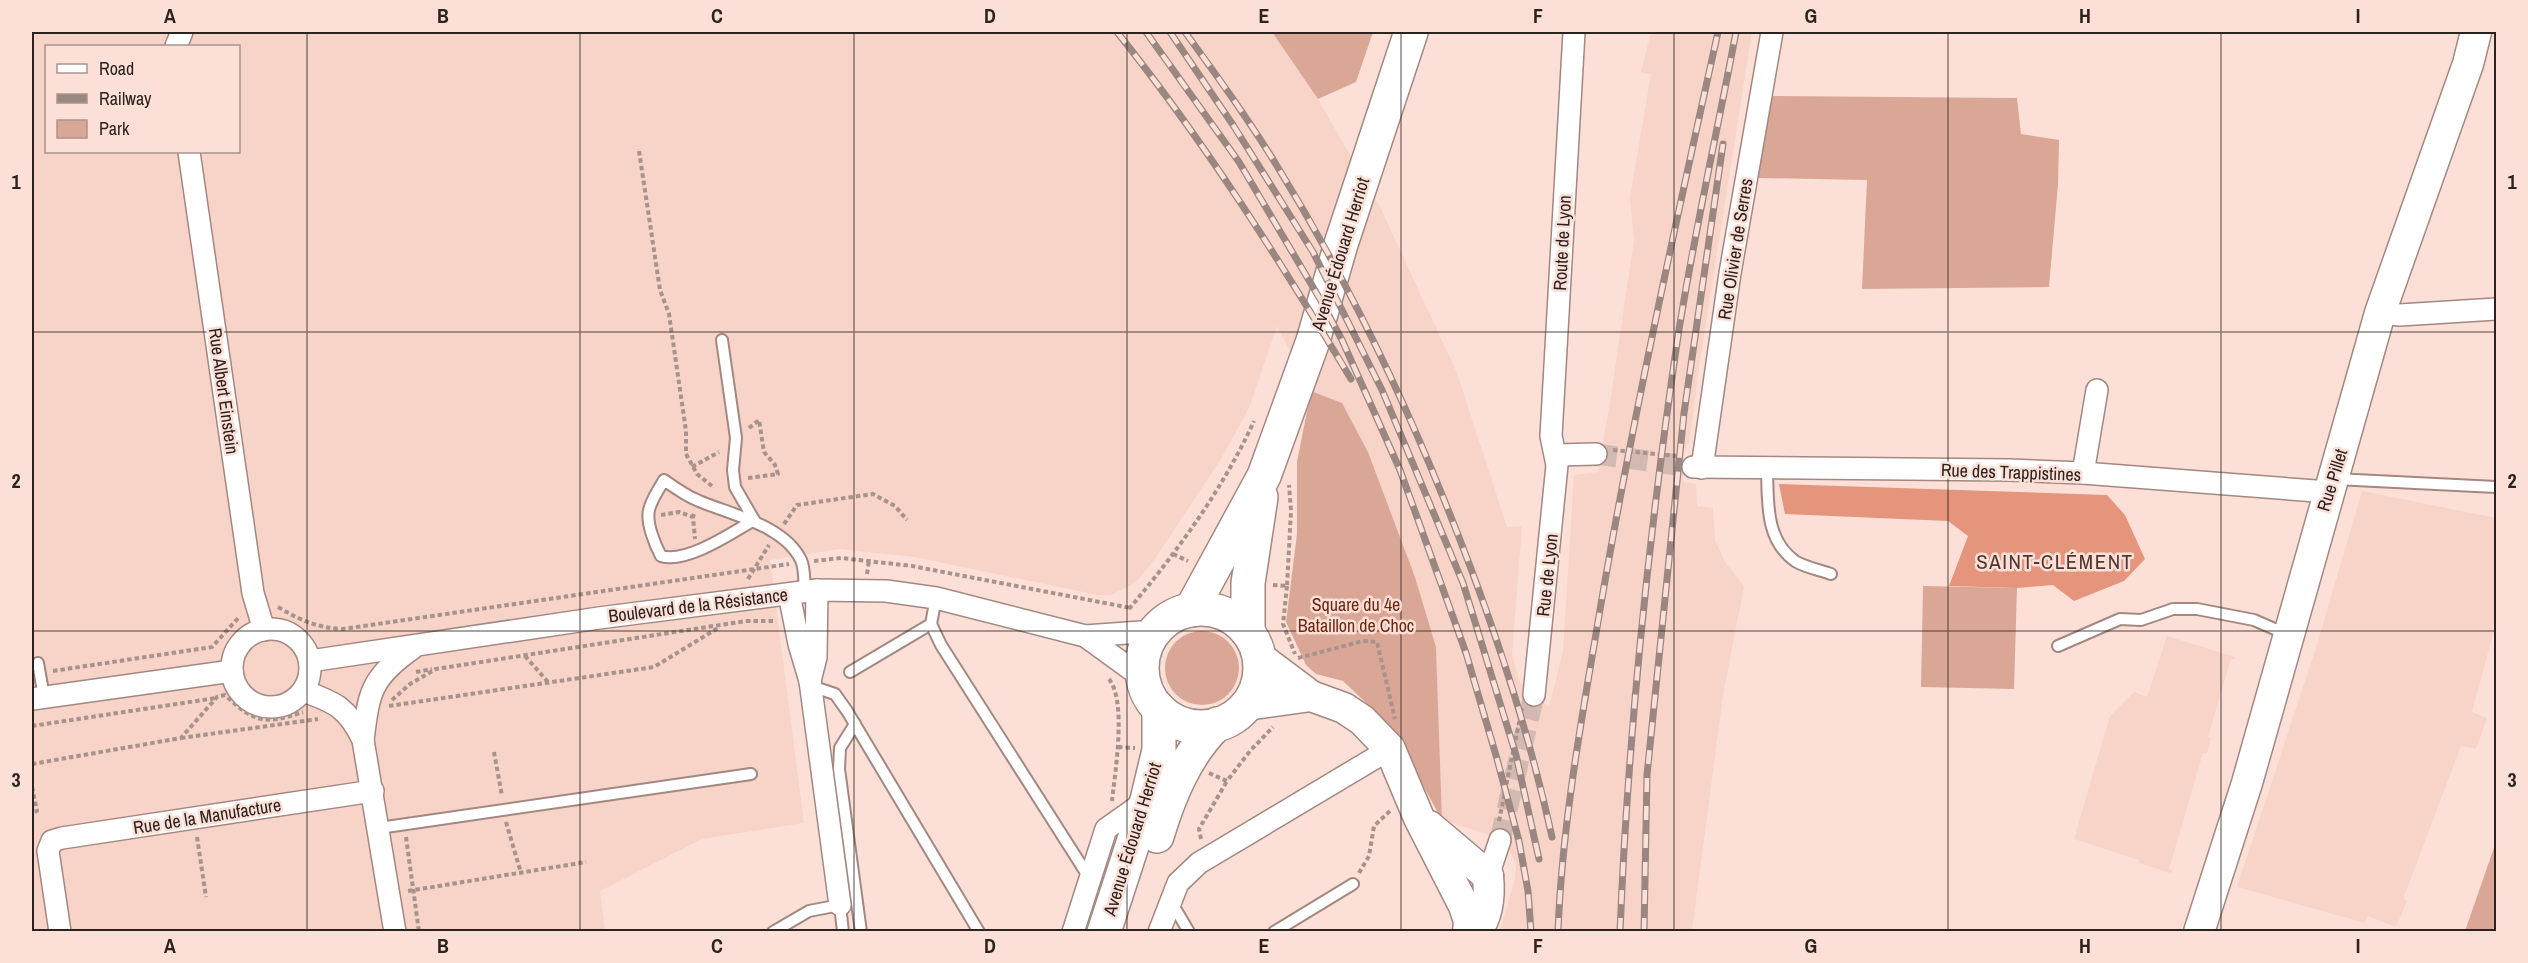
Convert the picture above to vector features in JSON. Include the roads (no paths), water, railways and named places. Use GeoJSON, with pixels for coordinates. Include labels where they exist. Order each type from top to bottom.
{"type":"FeatureCollection","features":[{"type":"Feature","properties":{"kind":"main road","name":"Avenue Édouard Herriot"},"geometry":{"type":"LineString","coordinates":[[1191,610],[1264,476],[1313,341],[1341,244],[1411,32]]}},
{"type":"Feature","properties":{"kind":"main road","name":"Avenue Édouard Herriot"},"geometry":{"type":"LineString","coordinates":[[1254,644],[1248,583],[1264,476]]}},
{"type":"Feature","properties":{"kind":"main road"},"geometry":{"type":"LineString","coordinates":[[1207,609],[1223,613],[1237,621],[1254,644],[1260,674],[1255,690],[1246,705],[1233,717],[1202,727],[1186,725],[1172,719],[1159,709],[1149,695],[1143,678],[1142,661],[1155,631],[1171,617],[1191,610],[1207,609]]}},
{"type":"Feature","properties":{"kind":"main road","name":"Avenue Édouard Herriot"},"geometry":{"type":"LineString","coordinates":[[1104,932],[1147,800],[1159,750],[1159,709]]}},
{"type":"Feature","properties":{"kind":"main road","name":"Avenue Édouard Herriot"},"geometry":{"type":"LineString","coordinates":[[1126,932],[1166,806],[1187,763],[1206,735],[1217,724]]}},
{"type":"Feature","properties":{"kind":"street","name":"Route de Lyon"},"geometry":{"type":"LineString","coordinates":[[1556,455],[1551,436],[1574,32]]}},
{"type":"Feature","properties":{"kind":"street","name":"Rue Olivier de Serres"},"geometry":{"type":"LineString","coordinates":[[1698,468],[1772,32]]}},
{"type":"Feature","properties":{"kind":"street","name":"Rue Pillet"},"geometry":{"type":"LineString","coordinates":[[2199,932],[2247,783],[2380,313],[2461,84],[2476,32]]}},
{"type":"Feature","properties":{"kind":"street","name":"Rue Albert Einstein"},"geometry":{"type":"LineString","coordinates":[[189,153],[253,593],[264,630]]}},
{"type":"Feature","properties":{"kind":"street"},"geometry":{"type":"LineString","coordinates":[[2380,313],[2400,315],[2496,309]]}},
{"type":"Feature","properties":{"kind":"street"},"geometry":{"type":"LineString","coordinates":[[2083,473],[2097,390]]}},
{"type":"Feature","properties":{"kind":"street"},"geometry":{"type":"LineString","coordinates":[[1556,455],[1596,454]]}},
{"type":"Feature","properties":{"kind":"street","name":"Rue de Lyon"},"geometry":{"type":"LineString","coordinates":[[1534,694],[1551,546],[1556,455]]}},
{"type":"Feature","properties":{"kind":"street","name":"Rue des Trappistines"},"geometry":{"type":"LineString","coordinates":[[1698,468],[2009,470],[2331,485]]}},
{"type":"Feature","properties":{"kind":"street","name":"Boulevard de la Résistance"},"geometry":{"type":"LineString","coordinates":[[310,661],[599,618],[804,592],[886,591],[936,598],[1085,636],[1155,631]]}},
{"type":"Feature","properties":{"kind":"street"},"geometry":{"type":"LineString","coordinates":[[804,592],[799,644],[811,684],[840,905]]}},
{"type":"Feature","properties":{"kind":"street"},"geometry":{"type":"LineString","coordinates":[[277,629],[288,633],[306,649],[310,661],[308,681],[303,691],[283,705],[270,707],[258,705],[246,699],[238,689],[232,671],[235,652],[242,642],[252,634],[264,630],[277,629]]}},
{"type":"Feature","properties":{"kind":"street","name":"Boulevard de la Résistance"},"geometry":{"type":"LineString","coordinates":[[1085,636],[1143,678]]}},
{"type":"Feature","properties":{"kind":"street"},"geometry":{"type":"LineString","coordinates":[[1254,644],[1302,698]]}},
{"type":"Feature","properties":{"kind":"street"},"geometry":{"type":"LineString","coordinates":[[363,740],[371,690],[392,663],[416,645]]}},
{"type":"Feature","properties":{"kind":"street"},"geometry":{"type":"LineString","coordinates":[[38,698],[232,671]]}},
{"type":"Feature","properties":{"kind":"street"},"geometry":{"type":"LineString","coordinates":[[303,691],[333,701],[355,722],[363,740],[374,791],[395,932]]}},
{"type":"Feature","properties":{"kind":"street"},"geometry":{"type":"LineString","coordinates":[[1246,705],[1302,698],[1344,708],[1362,720],[1390,749],[1415,808],[1464,906],[1469,921],[1468,932]]}},
{"type":"Feature","properties":{"kind":"street"},"geometry":{"type":"LineString","coordinates":[[1159,932],[1178,883],[1199,863],[1390,749]]}},
{"type":"Feature","properties":{"kind":"street","name":"Rue de la Manufacture"},"geometry":{"type":"LineString","coordinates":[[60,932],[48,851],[52,841],[374,791]]}},
{"type":"Feature","properties":{"kind":"street"},"geometry":{"type":"LineString","coordinates":[[1073,932],[1107,829],[1147,800]]}},
{"type":"Feature","properties":{"kind":"street"},"geometry":{"type":"LineString","coordinates":[[1415,808],[1488,876]]}},
{"type":"Feature","properties":{"kind":"street"},"geometry":{"type":"LineString","coordinates":[[1476,932],[1490,896],[1488,876],[1500,840]]}},
{"type":"Feature","properties":{"kind":"street"},"geometry":{"type":"LineString","coordinates":[[1449,877],[1470,883],[1488,876]]}},
{"type":"Feature","properties":{"kind":"lane"},"geometry":{"type":"LineString","coordinates":[[723,340],[736,438],[732,470],[735,487],[754,520]]}},
{"type":"Feature","properties":{"kind":"lane"},"geometry":{"type":"LineString","coordinates":[[1767,469],[1768,517],[1781,548],[1796,562],[1831,574]]}},
{"type":"Feature","properties":{"kind":"lane"},"geometry":{"type":"LineString","coordinates":[[754,520],[683,557],[668,558],[661,556],[648,517],[649,507],[664,480],[683,494],[700,502],[754,520],[792,547],[802,562],[804,592]]}},
{"type":"Feature","properties":{"kind":"lane"},"geometry":{"type":"LineString","coordinates":[[2331,485],[2496,488]]}},
{"type":"Feature","properties":{"kind":"lane"},"geometry":{"type":"LineString","coordinates":[[936,598],[932,624],[941,645],[1090,879]]}},
{"type":"Feature","properties":{"kind":"lane"},"geometry":{"type":"LineString","coordinates":[[2058,646],[2120,619],[2141,620],[2173,609],[2197,609],[2254,620],[2288,635]]}},
{"type":"Feature","properties":{"kind":"lane"},"geometry":{"type":"LineString","coordinates":[[850,672],[932,624]]}},
{"type":"Feature","properties":{"kind":"lane"},"geometry":{"type":"LineString","coordinates":[[38,698],[39,668]]}},
{"type":"Feature","properties":{"kind":"lane"},"geometry":{"type":"LineString","coordinates":[[811,684],[835,694],[980,932]]}},
{"type":"Feature","properties":{"kind":"lane"},"geometry":{"type":"LineString","coordinates":[[855,724],[840,748],[839,769],[861,932]]}},
{"type":"Feature","properties":{"kind":"lane"},"geometry":{"type":"LineString","coordinates":[[379,828],[751,774]]}},
{"type":"Feature","properties":{"kind":"lane"},"geometry":{"type":"LineString","coordinates":[[1274,932],[1353,884]]}},
{"type":"Feature","properties":{"kind":"lane"},"geometry":{"type":"LineString","coordinates":[[1169,903],[1189,932]]}},
{"type":"Feature","properties":{"kind":"lane"},"geometry":{"type":"LineString","coordinates":[[773,932],[808,911],[840,905],[843,932]]}},
{"type":"Feature","properties":{"kind":"tunnel"},"geometry":{"type":"LineString","coordinates":[[1596,454],[1693,467]]}},
{"type":"Feature","properties":{"kind":"tunnel"},"geometry":{"type":"LineString","coordinates":[[1500,840],[1534,695]]}},
{"type":"Feature","properties":{"kind":"railway"},"geometry":{"type":"LineString","coordinates":[[1117,32],[1180,115],[1240,201],[1351,379]]}},
{"type":"Feature","properties":{"kind":"railway"},"geometry":{"type":"LineString","coordinates":[[1146,32],[1239,162],[1320,299],[1342,340],[1400,470],[1466,653],[1497,759],[1519,841],[1528,891],[1531,932]]}},
{"type":"Feature","properties":{"kind":"railway"},"geometry":{"type":"LineString","coordinates":[[1170,32],[1233,125],[1313,252],[1382,390],[1463,583],[1516,755],[1539,859]]}},
{"type":"Feature","properties":{"kind":"railway"},"geometry":{"type":"LineString","coordinates":[[1185,32],[1277,166],[1347,288],[1389,372],[1445,502],[1492,626],[1531,751],[1552,837]]}},
{"type":"Feature","properties":{"kind":"railway"},"geometry":{"type":"LineString","coordinates":[[1558,932],[1560,891],[1574,767],[1614,532],[1656,317],[1718,32]]}},
{"type":"Feature","properties":{"kind":"railway"},"geometry":{"type":"LineString","coordinates":[[1620,932],[1634,708],[1658,484],[1684,298],[1736,32]]}},
{"type":"Feature","properties":{"kind":"railway"},"geometry":{"type":"LineString","coordinates":[[1644,932],[1647,775],[1684,413],[1723,144]]}},
{"type":"Feature","properties":{"kind":"district","name":"SAINT-CLÉMENT"},"geometry":{"type":"Point","coordinates":[2055,561]}},
{"type":"Feature","properties":{"kind":"park label","name":"Square du 4e Bataillon de Choc"},"geometry":{"type":"Point","coordinates":[1356,614]}}]}
